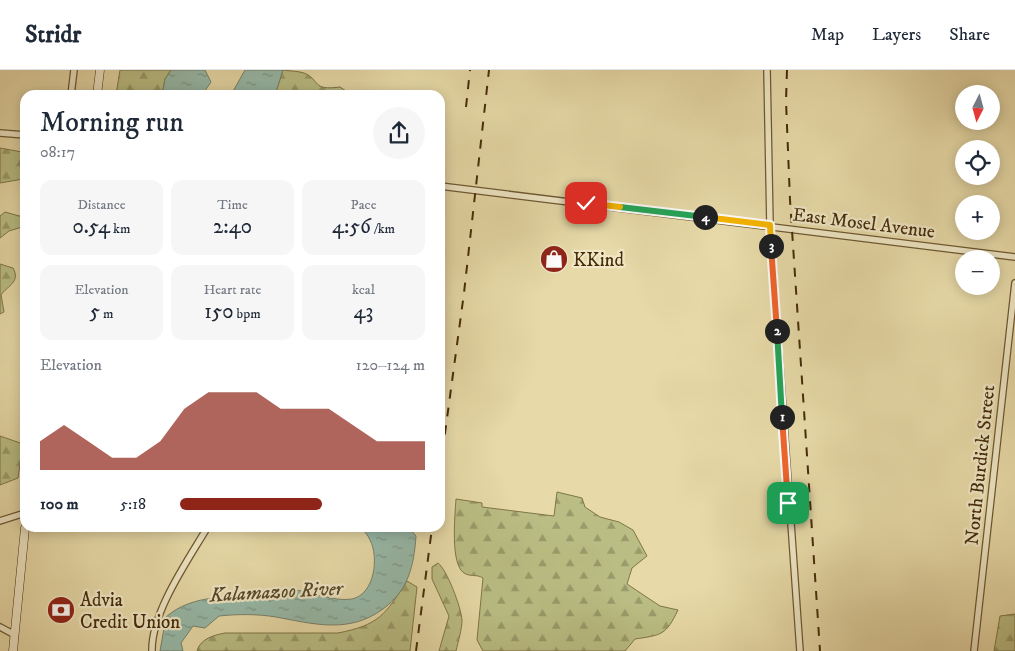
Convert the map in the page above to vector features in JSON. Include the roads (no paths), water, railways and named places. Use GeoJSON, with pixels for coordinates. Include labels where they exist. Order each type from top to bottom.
{"type":"FeatureCollection","features":[{"type":"Feature","properties":{"kind":"street"},"geometry":{"type":"LineString","coordinates":[[72,90],[74,70]]}},
{"type":"Feature","properties":{"kind":"street"},"geometry":{"type":"LineString","coordinates":[[98,90],[100,70]]}},
{"type":"Feature","properties":{"kind":"street"},"geometry":{"type":"LineString","coordinates":[[767,70],[770,225],[800,651]]}},
{"type":"Feature","properties":{"kind":"street"},"geometry":{"type":"LineString","coordinates":[[0,133],[20,135]]}},
{"type":"Feature","properties":{"kind":"street","name":"East Mosel Avenue"},"geometry":{"type":"LineString","coordinates":[[445,187],[770,225],[1015,257]]}},
{"type":"Feature","properties":{"kind":"street","name":"North Burdick Street"},"geometry":{"type":"LineString","coordinates":[[974,651],[1015,283]]}},
{"type":"Feature","properties":{"kind":"street"},"geometry":{"type":"LineString","coordinates":[[0,522],[20,515]]}},
{"type":"Feature","properties":{"kind":"street"},"geometry":{"type":"LineString","coordinates":[[13,651],[25,532]]}},
{"type":"Feature","properties":{"kind":"street"},"geometry":{"type":"LineString","coordinates":[[152,651],[154,630],[163,608],[185,563],[204,532]]}},
{"type":"Feature","properties":{"kind":"street"},"geometry":{"type":"LineString","coordinates":[[0,627],[15,635]]}},
{"type":"Feature","properties":{"kind":"water"},"geometry":{"type":"Polygon","coordinates":[[[171,70],[205,70],[211,82],[205,90],[163,90],[165,79],[171,70]]]}},
{"type":"Feature","properties":{"kind":"water"},"geometry":{"type":"Polygon","coordinates":[[[245,70],[283,70],[277,90],[234,90],[245,70]]]}},
{"type":"Feature","properties":{"kind":"water"},"geometry":{"type":"Polygon","coordinates":[[[364,532],[412,532],[416,536],[414,558],[404,586],[392,602],[370,617],[357,622],[331,625],[262,615],[219,616],[205,628],[193,626],[181,643],[183,651],[160,651],[166,617],[177,609],[200,600],[291,590],[345,600],[360,596],[366,590],[373,574],[373,547],[364,532]]]}},
{"type":"Feature","properties":{"kind":"railway"},"geometry":{"type":"LineString","coordinates":[[466,107],[470,70]]}},
{"type":"Feature","properties":{"kind":"railway"},"geometry":{"type":"LineString","coordinates":[[445,433],[464,293],[489,70]]}},
{"type":"Feature","properties":{"kind":"railway"},"geometry":{"type":"LineString","coordinates":[[787,70],[786,101],[790,200],[820,651]]}},
{"type":"Feature","properties":{"kind":"railway"},"geometry":{"type":"LineString","coordinates":[[416,651],[431,532]]}},
{"type":"Feature","properties":{"kind":"place","name":"KKind"},"geometry":{"type":"Point","coordinates":[554,259]}},
{"type":"Feature","properties":{"kind":"place","name":"Advia Credit Union"},"geometry":{"type":"Point","coordinates":[61,610]}},
{"type":"Feature","properties":{"kind":"water label","name":"Kalamazoo River"},"geometry":{"type":"Point","coordinates":[276,591]}}]}
